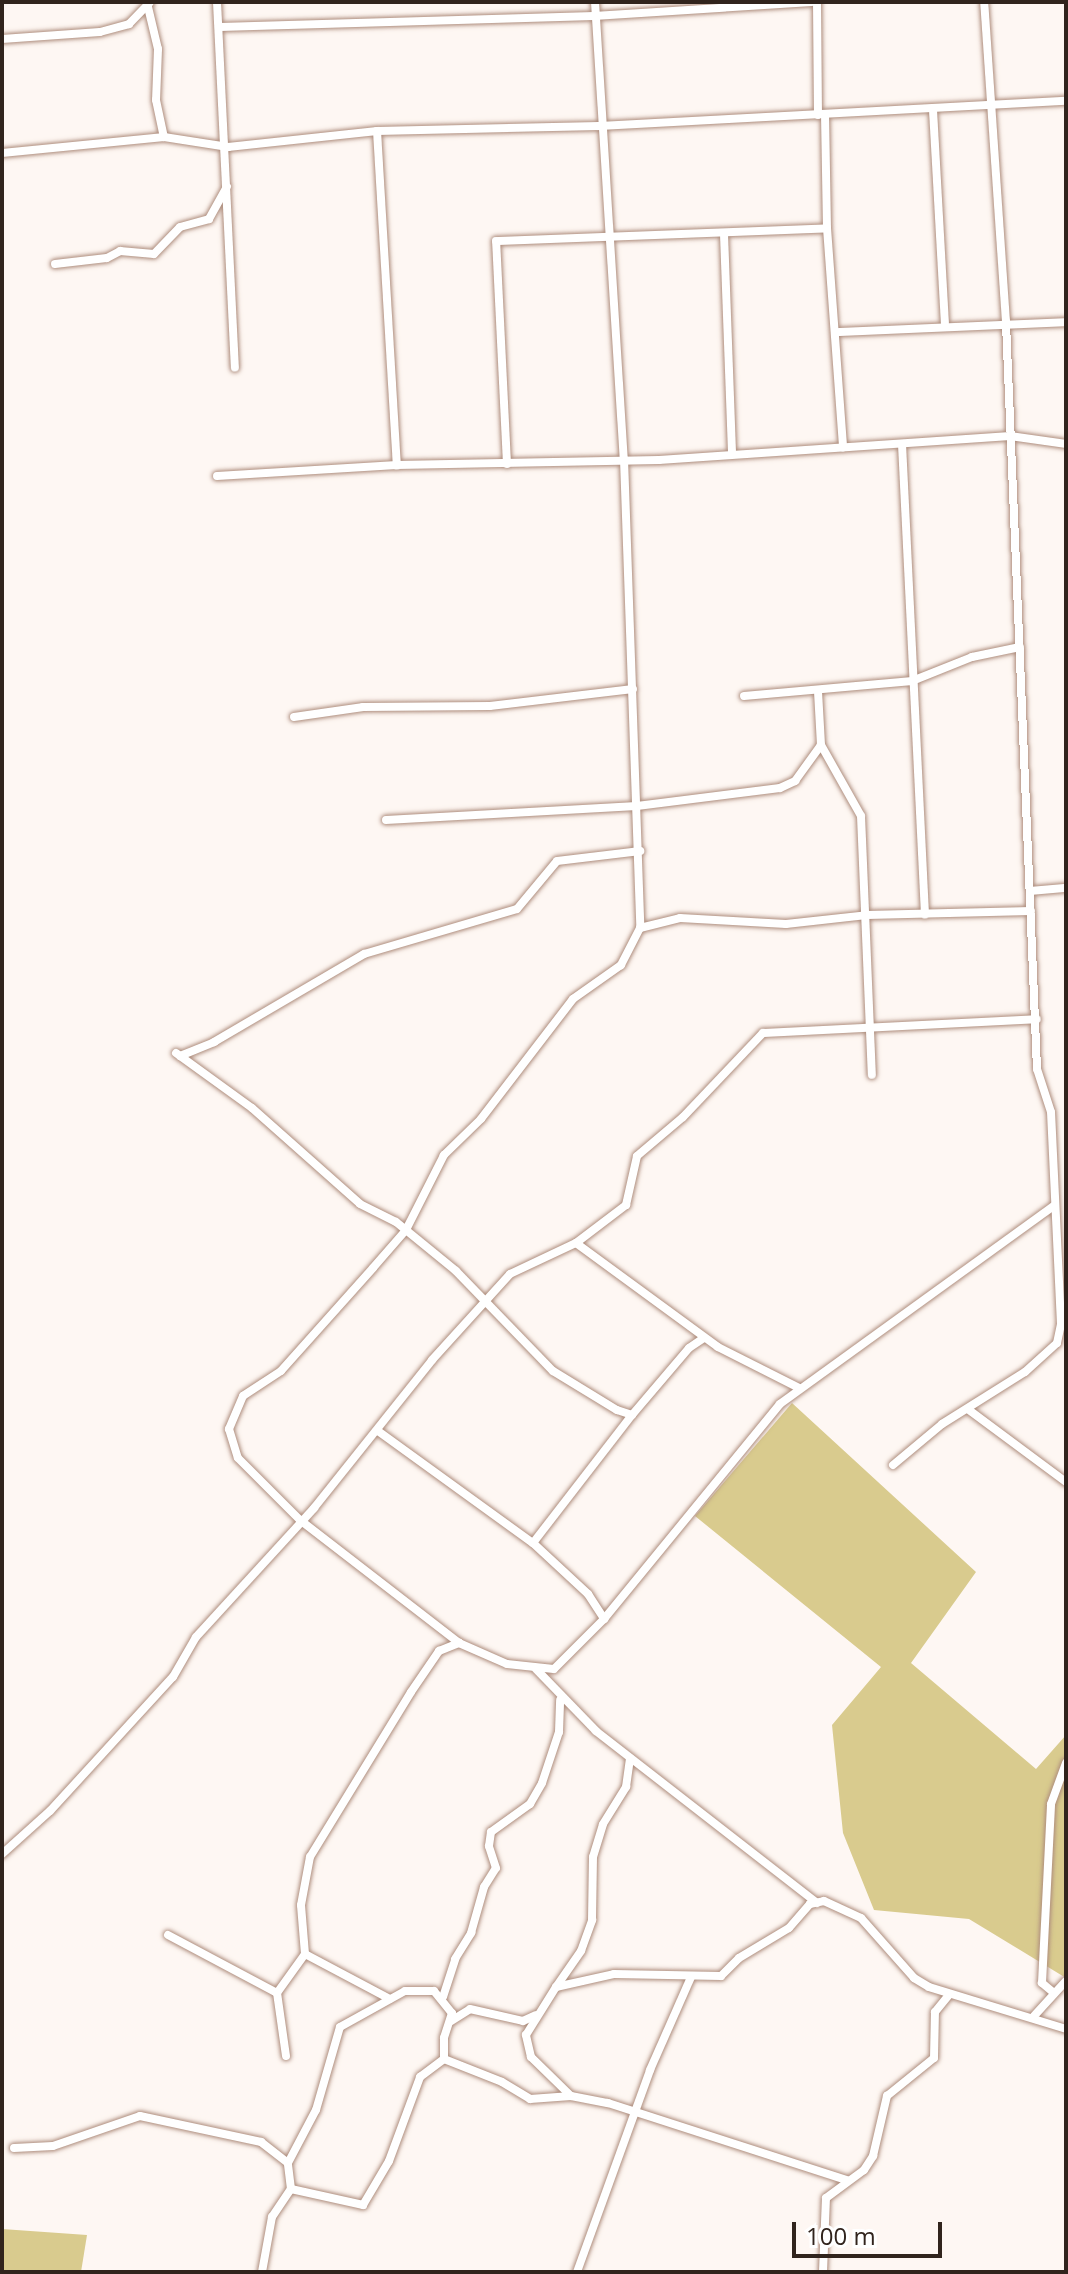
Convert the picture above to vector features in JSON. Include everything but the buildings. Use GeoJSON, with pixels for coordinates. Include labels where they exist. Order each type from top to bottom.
{"type":"FeatureCollection","features":[{"type":"Feature","properties":{"kind":"street"},"geometry":{"type":"LineString","coordinates":[[217,2],[228,147],[235,368]]}},
{"type":"Feature","properties":{"kind":"street"},"geometry":{"type":"LineString","coordinates":[[595,2],[599,126],[624,459],[640,851],[640,928],[621,965],[573,999],[481,1119],[444,1155],[406,1230],[281,1371],[243,1396],[233,1411],[229,1429],[238,1458],[300,1520],[459,1643],[507,1664],[554,1669],[604,1619],[748,1440],[799,1388],[1054,1206]]}},
{"type":"Feature","properties":{"kind":"street"},"geometry":{"type":"LineString","coordinates":[[220,27],[594,16],[814,2],[827,228],[838,332],[843,447]]}},
{"type":"Feature","properties":{"kind":"street"},"geometry":{"type":"LineString","coordinates":[[893,1465],[942,1424],[969,1410],[1057,1343],[1061,1324],[1051,1112],[1037,1069],[1006,322],[984,2]]}},
{"type":"Feature","properties":{"kind":"street"},"geometry":{"type":"LineString","coordinates":[[2,39],[100,32],[129,24],[149,4]]}},
{"type":"Feature","properties":{"kind":"street"},"geometry":{"type":"LineString","coordinates":[[149,4],[158,49],[156,100],[164,137]]}},
{"type":"Feature","properties":{"kind":"street"},"geometry":{"type":"LineString","coordinates":[[2,153],[164,137],[228,147],[377,131],[599,126],[1066,101]]}},
{"type":"Feature","properties":{"kind":"street"},"geometry":{"type":"LineString","coordinates":[[933,110],[945,324]]}},
{"type":"Feature","properties":{"kind":"street"},"geometry":{"type":"LineString","coordinates":[[377,131],[397,465]]}},
{"type":"Feature","properties":{"kind":"street"},"geometry":{"type":"LineString","coordinates":[[55,264],[107,258],[120,251],[154,254],[180,227],[209,219],[228,186]]}},
{"type":"Feature","properties":{"kind":"street"},"geometry":{"type":"LineString","coordinates":[[507,464],[496,241],[608,233],[724,234],[827,228]]}},
{"type":"Feature","properties":{"kind":"street"},"geometry":{"type":"LineString","coordinates":[[724,234],[732,453]]}},
{"type":"Feature","properties":{"kind":"street"},"geometry":{"type":"LineString","coordinates":[[838,332],[945,324],[1066,322]]}},
{"type":"Feature","properties":{"kind":"street"},"geometry":{"type":"LineString","coordinates":[[217,476],[397,465],[624,459],[1010,436],[1066,444]]}},
{"type":"Feature","properties":{"kind":"street"},"geometry":{"type":"LineString","coordinates":[[902,444],[925,914]]}},
{"type":"Feature","properties":{"kind":"street"},"geometry":{"type":"LineString","coordinates":[[744,696],[912,681],[972,657],[1020,647]]}},
{"type":"Feature","properties":{"kind":"street"},"geometry":{"type":"LineString","coordinates":[[294,717],[363,707],[490,706],[633,689]]}},
{"type":"Feature","properties":{"kind":"street"},"geometry":{"type":"LineString","coordinates":[[818,691],[821,745],[861,816],[874,1030],[872,1075]]}},
{"type":"Feature","properties":{"kind":"street"},"geometry":{"type":"LineString","coordinates":[[386,820],[637,806],[780,788],[795,781],[821,745]]}},
{"type":"Feature","properties":{"kind":"street"},"geometry":{"type":"LineString","coordinates":[[632,1415],[553,1371],[498,1319],[487,1301],[406,1230],[360,1204],[252,1108],[178,1054],[214,1042],[364,954],[517,909],[557,861],[640,851]]}},
{"type":"Feature","properties":{"kind":"street"},"geometry":{"type":"LineString","coordinates":[[1031,891],[1066,888]]}},
{"type":"Feature","properties":{"kind":"street"},"geometry":{"type":"LineString","coordinates":[[640,928],[680,918],[786,924],[867,915],[1031,911]]}},
{"type":"Feature","properties":{"kind":"street"},"geometry":{"type":"LineString","coordinates":[[2,1854],[50,1811],[173,1677],[196,1637],[378,1431],[487,1301],[520,1266],[576,1243],[626,1205],[637,1156],[683,1117],[763,1033],[775,1028],[874,1030],[1037,1019]]}},
{"type":"Feature","properties":{"kind":"street"},"geometry":{"type":"LineString","coordinates":[[576,1243],[704,1338],[799,1388]]}},
{"type":"Feature","properties":{"kind":"street"},"geometry":{"type":"LineString","coordinates":[[533,1543],[632,1415],[689,1348],[704,1338]]}},
{"type":"Feature","properties":{"kind":"street"},"geometry":{"type":"LineString","coordinates":[[969,1410],[1066,1482]]}},
{"type":"Feature","properties":{"kind":"street"},"geometry":{"type":"LineString","coordinates":[[378,1431],[533,1543],[588,1594],[604,1619]]}},
{"type":"Feature","properties":{"kind":"street"},"geometry":{"type":"LineString","coordinates":[[286,2056],[277,1993],[305,1954],[301,1905],[310,1857],[439,1651],[459,1643]]}},
{"type":"Feature","properties":{"kind":"street"},"geometry":{"type":"LineString","coordinates":[[536,1669],[560,1699],[630,1758],[817,1903],[861,1918],[914,1978],[949,1995],[1034,2016],[1066,2029]]}},
{"type":"Feature","properties":{"kind":"street"},"geometry":{"type":"LineString","coordinates":[[451,2021],[443,1997],[455,1959],[471,1933],[484,1887],[496,1868],[489,1846],[491,1832],[530,1804],[542,1783],[559,1732],[560,1699]]}},
{"type":"Feature","properties":{"kind":"street"},"geometry":{"type":"LineString","coordinates":[[571,2096],[531,2057],[526,2035],[581,1951],[592,1920],[593,1857],[603,1824],[626,1787],[630,1758]]}},
{"type":"Feature","properties":{"kind":"street"},"geometry":{"type":"LineString","coordinates":[[1054,1993],[1042,1983],[1050,1819],[1066,1763]]}},
{"type":"Feature","properties":{"kind":"street"},"geometry":{"type":"LineString","coordinates":[[556,1987],[614,1974],[721,1976],[817,1903]]}},
{"type":"Feature","properties":{"kind":"street"},"geometry":{"type":"LineString","coordinates":[[168,1935],[277,1993]]}},
{"type":"Feature","properties":{"kind":"street"},"geometry":{"type":"LineString","coordinates":[[305,1954],[390,1999]]}},
{"type":"Feature","properties":{"kind":"street"},"geometry":{"type":"LineString","coordinates":[[577,2272],[635,2111],[691,1977]]}},
{"type":"Feature","properties":{"kind":"street"},"geometry":{"type":"LineString","coordinates":[[1034,2016],[1066,1981]]}},
{"type":"Feature","properties":{"kind":"street"},"geometry":{"type":"LineString","coordinates":[[262,2272],[272,2217],[291,2189],[288,2163],[316,2110],[340,2027],[390,1999],[423,1989],[443,1997]]}},
{"type":"Feature","properties":{"kind":"street"},"geometry":{"type":"LineString","coordinates":[[823,2272],[822,2212],[826,2198],[864,2170],[873,2156],[887,2096],[934,2058],[933,2022],[949,1995]]}},
{"type":"Feature","properties":{"kind":"street"},"geometry":{"type":"LineString","coordinates":[[444,2059],[444,2038],[451,2021],[470,2009],[523,2021],[537,2014]]}},
{"type":"Feature","properties":{"kind":"street"},"geometry":{"type":"LineString","coordinates":[[444,2059],[502,2082],[530,2099],[571,2096],[635,2111],[847,2180]]}},
{"type":"Feature","properties":{"kind":"street"},"geometry":{"type":"LineString","coordinates":[[291,2189],[363,2205],[389,2161],[420,2077],[444,2059]]}},
{"type":"Feature","properties":{"kind":"street"},"geometry":{"type":"LineString","coordinates":[[14,2148],[53,2146],[140,2116],[261,2142],[288,2163]]}},
{"type":"Feature","properties":{"kind":"shaded area"},"geometry":{"type":"Polygon","coordinates":[[[792,1403],[976,1572],[911,1663],[1036,1769],[1066,1735],[1066,1978],[969,1919],[874,1910],[843,1833],[832,1725],[881,1667],[695,1516],[792,1403]]]}},
{"type":"Feature","properties":{"kind":"shaded area"},"geometry":{"type":"Polygon","coordinates":[[[2,2229],[87,2235],[81,2272],[2,2272],[2,2229]]]}}]}
